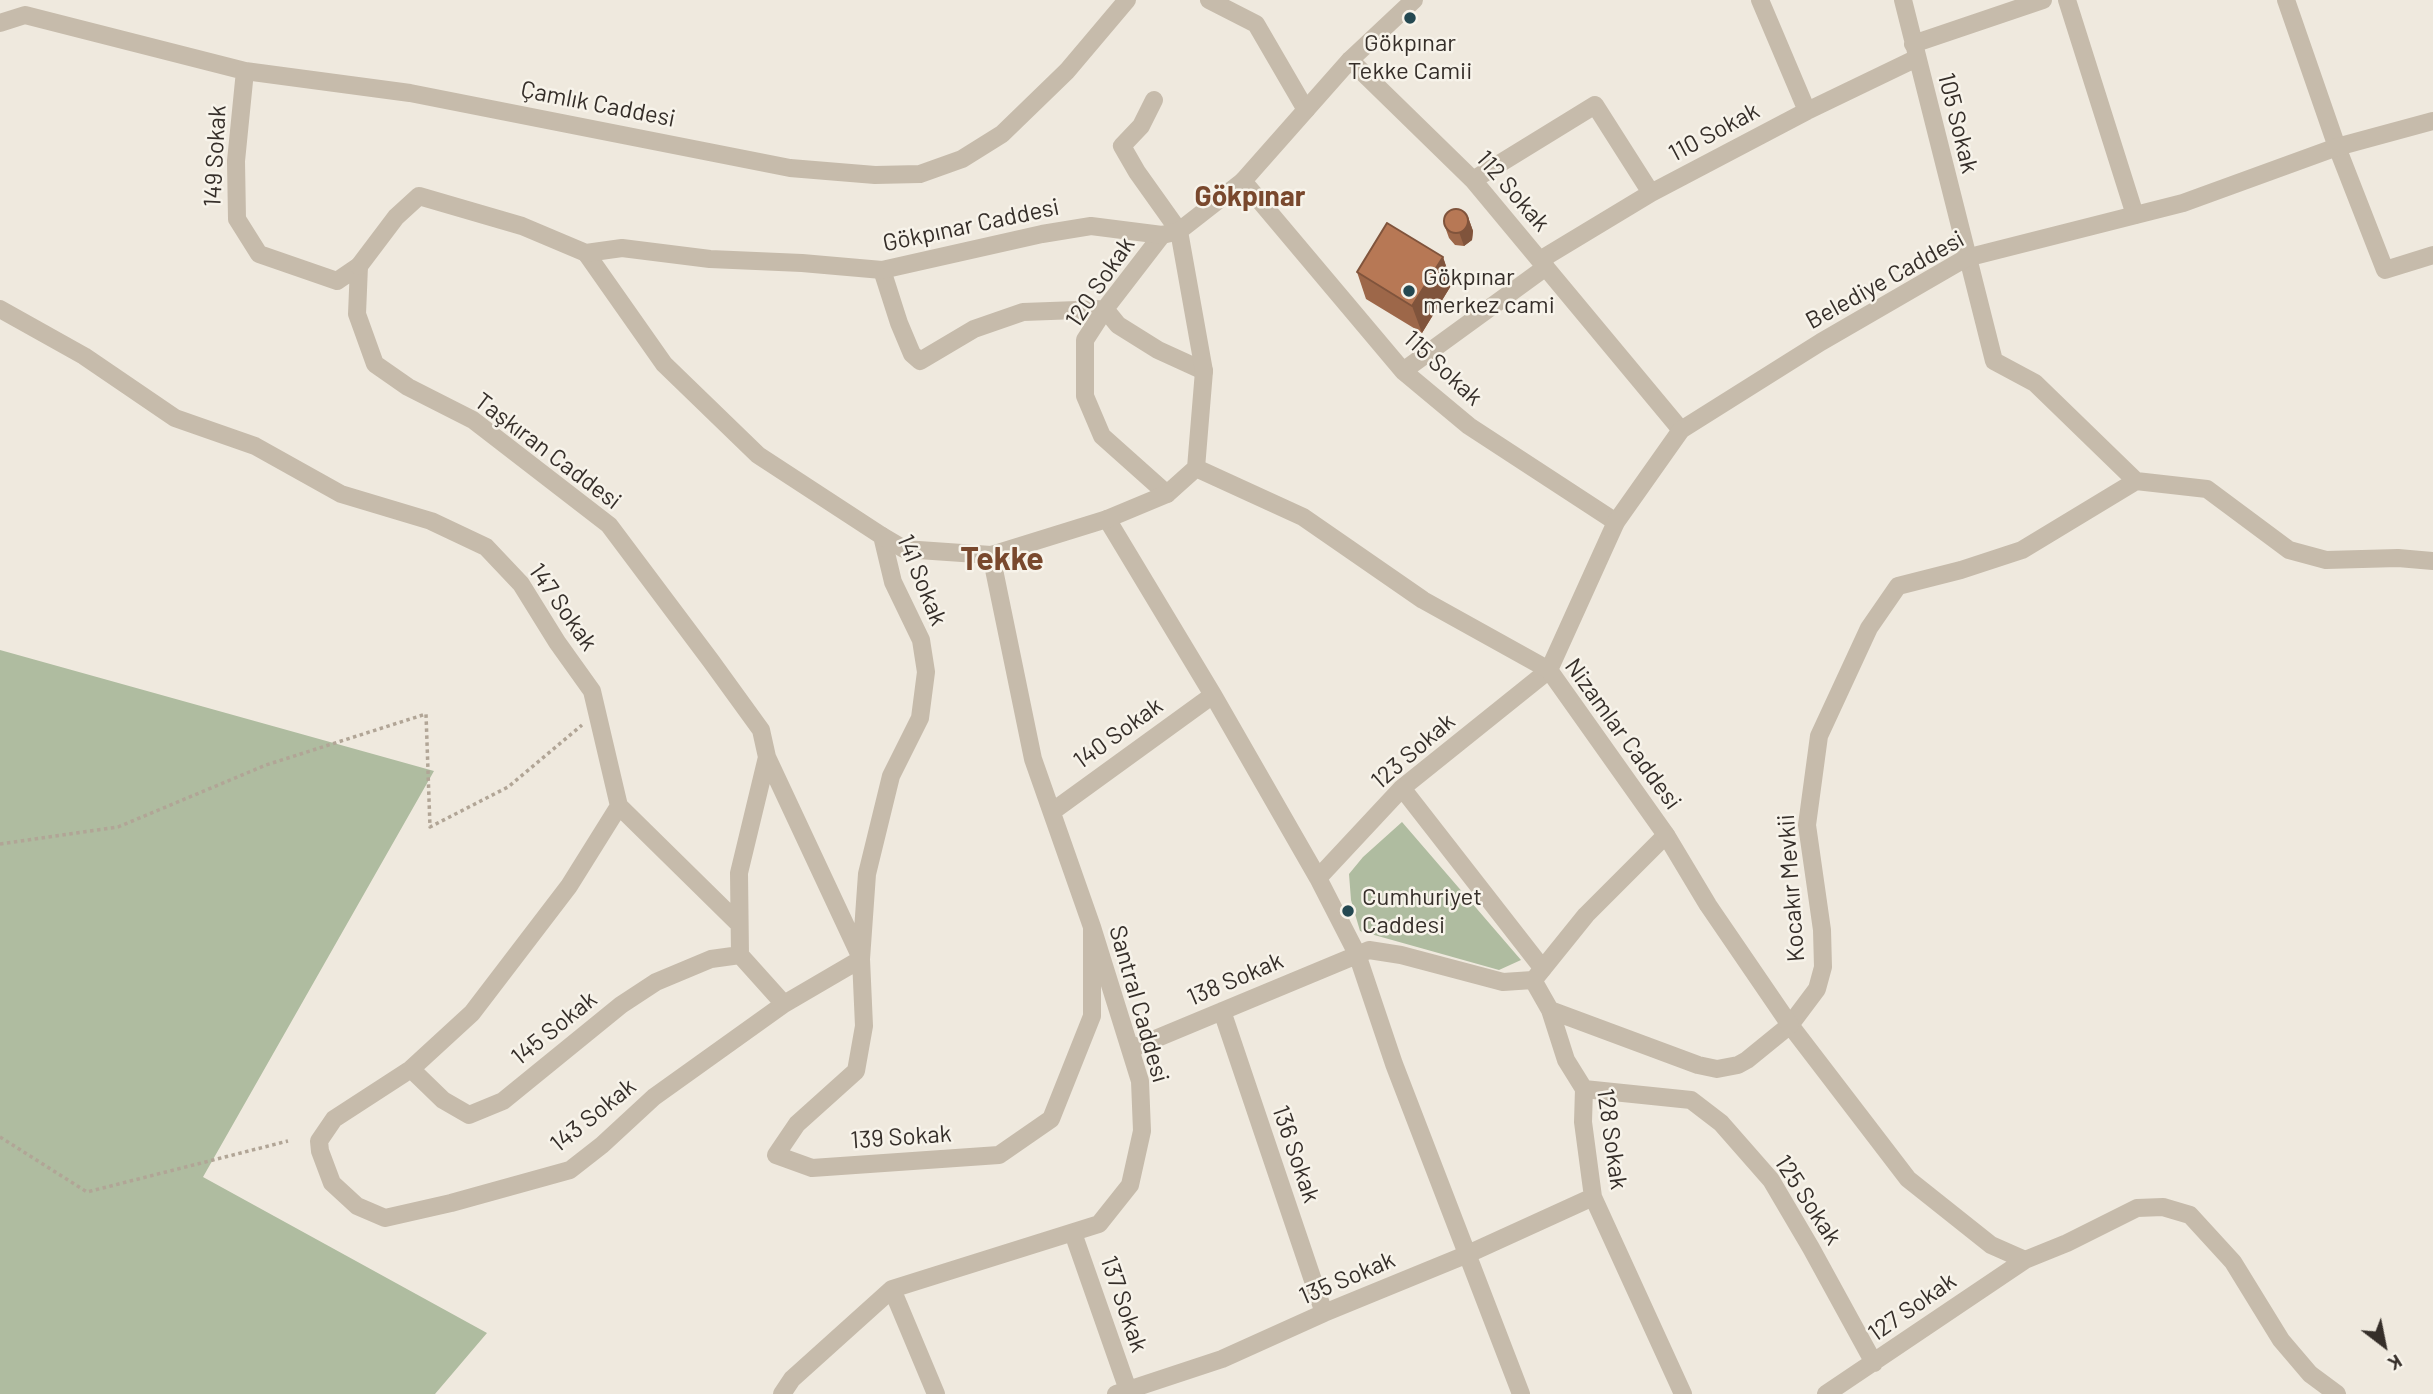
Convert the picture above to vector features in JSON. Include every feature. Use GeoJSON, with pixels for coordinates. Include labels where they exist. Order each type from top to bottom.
{"type":"FeatureCollection","features":[{"type":"Feature","properties":{"kind":"street","name":"Çamlık Caddesi"},"geometry":{"type":"LineString","coordinates":[[0,23],[25,15],[245,71],[410,93],[790,168],[875,176],[920,174],[962,159],[1002,134],[1067,71],[1127,0]]}},
{"type":"Feature","properties":{"kind":"street"},"geometry":{"type":"LineString","coordinates":[[1209,0],[1256,24],[1306,110]]}},
{"type":"Feature","properties":{"kind":"street"},"geometry":{"type":"LineString","coordinates":[[1170,233],[1243,181],[1350,60],[1414,0]]}},
{"type":"Feature","properties":{"kind":"street"},"geometry":{"type":"LineString","coordinates":[[1760,0],[1807,111]]}},
{"type":"Feature","properties":{"kind":"street","name":"105 Sokak"},"geometry":{"type":"LineString","coordinates":[[1902,0],[1994,361],[2035,383],[2136,481]]}},
{"type":"Feature","properties":{"kind":"street","name":"110 Sokak"},"geometry":{"type":"LineString","coordinates":[[1403,371],[1543,264],[1651,194],[1915,51],[2043,0]]}},
{"type":"Feature","properties":{"kind":"street"},"geometry":{"type":"LineString","coordinates":[[2067,0],[2135,215]]}},
{"type":"Feature","properties":{"kind":"street"},"geometry":{"type":"LineString","coordinates":[[2286,0],[2337,147],[2385,270],[2433,255]]}},
{"type":"Feature","properties":{"kind":"street","name":"112 Sokak"},"geometry":{"type":"LineString","coordinates":[[1350,60],[1473,180],[1681,430]]}},
{"type":"Feature","properties":{"kind":"street","name":"149 Sokak"},"geometry":{"type":"LineString","coordinates":[[245,71],[236,161],[237,219],[259,254],[337,281],[359,266]]}},
{"type":"Feature","properties":{"kind":"street"},"geometry":{"type":"LineString","coordinates":[[882,536],[904,549],[991,555],[1107,519],[1167,494],[1196,468],[1204,371],[1170,233],[1122,146],[1141,126],[1154,100]]}},
{"type":"Feature","properties":{"kind":"street"},"geometry":{"type":"LineString","coordinates":[[1473,180],[1595,105],[1651,194]]}},
{"type":"Feature","properties":{"kind":"street","name":"Belediye Caddesi"},"geometry":{"type":"LineString","coordinates":[[1549,670],[1616,522],[1681,430],[1821,342],[1966,258],[2183,203],[2337,147],[2433,121]]}},
{"type":"Feature","properties":{"kind":"street","name":"115 Sokak"},"geometry":{"type":"LineString","coordinates":[[1243,181],[1403,371],[1469,426],[1616,522]]}},
{"type":"Feature","properties":{"kind":"street"},"geometry":{"type":"LineString","coordinates":[[359,266],[396,217],[419,196],[522,226],[586,253]]}},
{"type":"Feature","properties":{"kind":"street","name":"Gökpınar Caddesi"},"geometry":{"type":"LineString","coordinates":[[586,253],[622,248],[710,259],[802,262],[882,270],[1042,234],[1091,226],[1170,233]]}},
{"type":"Feature","properties":{"kind":"street","name":"120 Sokak"},"geometry":{"type":"LineString","coordinates":[[1167,494],[1102,436],[1085,396],[1085,340],[1105,309],[1170,233]]}},
{"type":"Feature","properties":{"kind":"street","name":"141 Sokak"},"geometry":{"type":"LineString","coordinates":[[586,253],[664,364],[739,437],[758,455],[882,536],[893,582],[921,640],[926,672],[920,718],[891,776],[867,874],[861,959]]}},
{"type":"Feature","properties":{"kind":"street","name":"Taşkıran Caddesi"},"geometry":{"type":"LineString","coordinates":[[359,266],[357,314],[375,364],[408,387],[473,420],[609,524],[761,730],[767,757],[861,959]]}},
{"type":"Feature","properties":{"kind":"street"},"geometry":{"type":"LineString","coordinates":[[882,270],[899,323],[912,354],[920,361],[974,329],[1023,312],[1105,309],[1118,325],[1158,349],[1204,371]]}},
{"type":"Feature","properties":{"kind":"street","name":"147 Sokak"},"geometry":{"type":"LineString","coordinates":[[0,309],[84,356],[175,418],[255,446],[341,494],[431,520],[486,547],[521,584],[592,691],[619,806]]}},
{"type":"Feature","properties":{"kind":"street","name":"Nizamlar Caddesi"},"geometry":{"type":"LineString","coordinates":[[1196,468],[1303,517],[1423,600],[1549,670],[1666,835],[1708,905],[1790,1025],[1908,1179],[1991,1245],[2025,1260]]}},
{"type":"Feature","properties":{"kind":"street"},"geometry":{"type":"LineString","coordinates":[[2136,481],[2207,489],[2289,550],[2326,560],[2398,558],[2433,561]]}},
{"type":"Feature","properties":{"kind":"street","name":"Kocakır Mevkii"},"geometry":{"type":"LineString","coordinates":[[1550,1010],[1698,1065],[1717,1069],[1738,1065],[1747,1060],[1790,1025],[1817,989],[1823,967],[1822,930],[1807,825],[1819,736],[1868,628],[1898,586],[1961,570],[2022,550],[2136,481]]}},
{"type":"Feature","properties":{"kind":"street"},"geometry":{"type":"LineString","coordinates":[[1107,519],[1213,695],[1318,878],[1357,954],[1394,1064],[1521,1394]]}},
{"type":"Feature","properties":{"kind":"street","name":"Santral Caddesi"},"geometry":{"type":"LineString","coordinates":[[782,1394],[792,1379],[892,1289],[1099,1224],[1130,1185],[1142,1130],[1140,1081],[1092,927],[1033,759],[991,555]]}},
{"type":"Feature","properties":{"kind":"street","name":"123 Sokak"},"geometry":{"type":"LineString","coordinates":[[1318,878],[1402,788],[1549,670]]}},
{"type":"Feature","properties":{"kind":"street","name":"140 Sokak"},"geometry":{"type":"LineString","coordinates":[[1053,811],[1213,695]]}},
{"type":"Feature","properties":{"kind":"street"},"geometry":{"type":"LineString","coordinates":[[767,757],[739,873],[740,955],[784,1004]]}},
{"type":"Feature","properties":{"kind":"street","name":"128 Sokak"},"geometry":{"type":"LineString","coordinates":[[1402,788],[1538,974],[1566,1060],[1584,1089],[1583,1122],[1594,1197],[1683,1394]]}},
{"type":"Feature","properties":{"kind":"street"},"geometry":{"type":"LineString","coordinates":[[411,1069],[472,1013],[569,886],[619,806],[738,923]]}},
{"type":"Feature","properties":{"kind":"street"},"geometry":{"type":"LineString","coordinates":[[1357,954],[1369,950],[1401,955],[1503,982],[1538,974],[1586,915],[1666,835]]}},
{"type":"Feature","properties":{"kind":"street","name":"139 Sokak"},"geometry":{"type":"LineString","coordinates":[[861,959],[864,1026],[856,1072],[797,1124],[776,1155],[812,1168],[999,1155],[1051,1119],[1092,1016],[1092,927]]}},
{"type":"Feature","properties":{"kind":"street","name":"138 Sokak"},"geometry":{"type":"LineString","coordinates":[[1131,1049],[1357,954]]}},
{"type":"Feature","properties":{"kind":"street","name":"145 Sokak"},"geometry":{"type":"LineString","coordinates":[[411,1069],[443,1100],[469,1115],[503,1101],[621,1005],[656,982],[711,959],[740,955]]}},
{"type":"Feature","properties":{"kind":"street","name":"143 Sokak"},"geometry":{"type":"LineString","coordinates":[[411,1069],[334,1119],[319,1141],[332,1182],[357,1206],[385,1218],[570,1170],[602,1145],[654,1097],[784,1004],[861,959]]}},
{"type":"Feature","properties":{"kind":"street","name":"136 Sokak"},"geometry":{"type":"LineString","coordinates":[[1222,1011],[1324,1313]]}},
{"type":"Feature","properties":{"kind":"street","name":"125 Sokak"},"geometry":{"type":"LineString","coordinates":[[1584,1089],[1691,1100],[1721,1123],[1771,1180],[1874,1363]]}},
{"type":"Feature","properties":{"kind":"street","name":"135 Sokak"},"geometry":{"type":"LineString","coordinates":[[1122,1392],[1222,1359],[1594,1197]]}},
{"type":"Feature","properties":{"kind":"street","name":"127 Sokak"},"geometry":{"type":"LineString","coordinates":[[1826,1394],[2025,1260],[2067,1243],[2137,1208],[2163,1208],[2190,1215],[2233,1262],[2281,1340],[2310,1374],[2337,1394]]}},
{"type":"Feature","properties":{"kind":"street","name":"137 Sokak"},"geometry":{"type":"LineString","coordinates":[[1073,1233],[1122,1392]]}},
{"type":"Feature","properties":{"kind":"street"},"geometry":{"type":"LineString","coordinates":[[892,1289],[936,1394]]}},
{"type":"Feature","properties":{"kind":"path"},"geometry":{"type":"LineString","coordinates":[[0,844],[118,827],[266,765],[426,713],[430,827],[508,787],[597,713]]}},
{"type":"Feature","properties":{"kind":"path"},"geometry":{"type":"LineString","coordinates":[[0,1137],[87,1192],[288,1141]]}},
{"type":"Feature","properties":{"kind":"green space"},"geometry":{"type":"Polygon","coordinates":[[[0,650],[434,771],[203,1177],[487,1333],[435,1394],[0,1394],[0,650]]]}},
{"type":"Feature","properties":{"kind":"green space"},"geometry":{"type":"Polygon","coordinates":[[[1402,822],[1521,960],[1499,970],[1360,931],[1351,900],[1349,874],[1363,857],[1402,822]]]}},
{"type":"Feature","properties":{"kind":"building"},"geometry":{"type":"Polygon","coordinates":[[[1456,209],[1464,213],[1468,221],[1464,229],[1456,233],[1448,229],[1444,221],[1448,213],[1456,209]]]}},
{"type":"Feature","properties":{"kind":"building"},"geometry":{"type":"Polygon","coordinates":[[[1387,223],[1443,257],[1412,306],[1357,272],[1387,223]]]}},
{"type":"Feature","properties":{"kind":"place","name":"Gökpınar Tekke Camii"},"geometry":{"type":"Point","coordinates":[1410,18]}},
{"type":"Feature","properties":{"kind":"place","name":"Gökpınar merkez cami"},"geometry":{"type":"Point","coordinates":[1409,291]}},
{"type":"Feature","properties":{"kind":"place","name":"Cumhuriyet Caddesi"},"geometry":{"type":"Point","coordinates":[1348,911]}},
{"type":"Feature","properties":{"kind":"district","name":"Gökpınar"},"geometry":{"type":"Point","coordinates":[1250,197]}},
{"type":"Feature","properties":{"kind":"district","name":"Tekke"},"geometry":{"type":"Point","coordinates":[1002,559]}}]}
